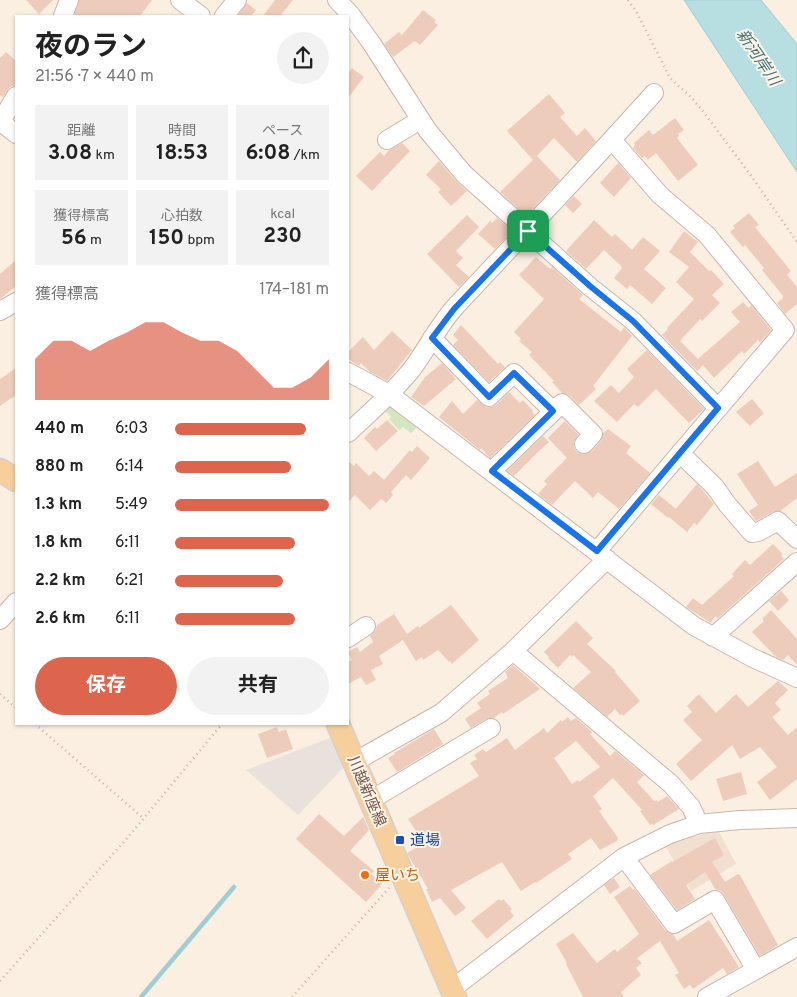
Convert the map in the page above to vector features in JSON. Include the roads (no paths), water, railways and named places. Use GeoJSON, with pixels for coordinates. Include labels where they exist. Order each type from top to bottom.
{"type":"FeatureCollection","features":[{"type":"Feature","properties":{"kind":"main road"},"geometry":{"type":"LineString","coordinates":[[0,470],[15,479]]}},
{"type":"Feature","properties":{"kind":"main road","name":"川越新座線"},"geometry":{"type":"LineString","coordinates":[[338,725],[453,993]]}},
{"type":"Feature","properties":{"kind":"street"},"geometry":{"type":"LineString","coordinates":[[63,15],[69,0]]}},
{"type":"Feature","properties":{"kind":"street"},"geometry":{"type":"LineString","coordinates":[[180,0],[200,15]]}},
{"type":"Feature","properties":{"kind":"street"},"geometry":{"type":"LineString","coordinates":[[225,15],[236,0]]}},
{"type":"Feature","properties":{"kind":"street"},"geometry":{"type":"LineString","coordinates":[[337,0],[351,15],[372,44],[420,120],[464,174],[590,286],[633,321],[718,408]]}},
{"type":"Feature","properties":{"kind":"street"},"geometry":{"type":"LineString","coordinates":[[349,432],[413,368],[432,338],[454,309],[654,93]]}},
{"type":"Feature","properties":{"kind":"street"},"geometry":{"type":"LineString","coordinates":[[15,98],[0,121],[15,133]]}},
{"type":"Feature","properties":{"kind":"street"},"geometry":{"type":"LineString","coordinates":[[388,140],[420,120]]}},
{"type":"Feature","properties":{"kind":"street"},"geometry":{"type":"LineString","coordinates":[[354,762],[441,713],[513,651],[602,555],[680,453],[786,330],[707,235],[660,195],[612,140]]}},
{"type":"Feature","properties":{"kind":"street"},"geometry":{"type":"LineString","coordinates":[[0,310],[15,302]]}},
{"type":"Feature","properties":{"kind":"street"},"geometry":{"type":"LineString","coordinates":[[432,338],[489,397],[514,373],[553,411]]}},
{"type":"Feature","properties":{"kind":"street"},"geometry":{"type":"LineString","coordinates":[[349,373],[389,394],[694,626],[753,658],[797,678]]}},
{"type":"Feature","properties":{"kind":"street"},"geometry":{"type":"LineString","coordinates":[[492,471],[562,403],[593,434],[584,444]]}},
{"type":"Feature","properties":{"kind":"street"},"geometry":{"type":"LineString","coordinates":[[680,453],[715,487],[752,533],[758,532],[778,521],[797,539]]}},
{"type":"Feature","properties":{"kind":"street"},"geometry":{"type":"LineString","coordinates":[[713,637],[797,562]]}},
{"type":"Feature","properties":{"kind":"street"},"geometry":{"type":"LineString","coordinates":[[0,620],[15,603]]}},
{"type":"Feature","properties":{"kind":"street"},"geometry":{"type":"LineString","coordinates":[[349,637],[366,626]]}},
{"type":"Feature","properties":{"kind":"street"},"geometry":{"type":"LineString","coordinates":[[513,651],[671,784],[691,807],[700,824]]}},
{"type":"Feature","properties":{"kind":"street"},"geometry":{"type":"LineString","coordinates":[[371,800],[491,728]]}},
{"type":"Feature","properties":{"kind":"street"},"geometry":{"type":"LineString","coordinates":[[453,993],[624,857],[670,834],[700,824],[740,820],[797,818]]}},
{"type":"Feature","properties":{"kind":"street"},"geometry":{"type":"LineString","coordinates":[[624,857],[674,924],[715,900],[756,970]]}},
{"type":"Feature","properties":{"kind":"street"},"geometry":{"type":"LineString","coordinates":[[707,997],[797,947]]}},
{"type":"Feature","properties":{"kind":"water","name":"新河岸川"},"geometry":{"type":"Polygon","coordinates":[[[684,0],[761,0],[797,44],[797,172],[684,0]]]}},
{"type":"Feature","properties":{"kind":"waterway"},"geometry":{"type":"LineString","coordinates":[[141,997],[234,887]]}},
{"type":"Feature","properties":{"kind":"place","name":"道場"},"geometry":{"type":"Point","coordinates":[400,840]}},
{"type":"Feature","properties":{"kind":"place","name":"屋いち"},"geometry":{"type":"Point","coordinates":[365,875]}}]}
